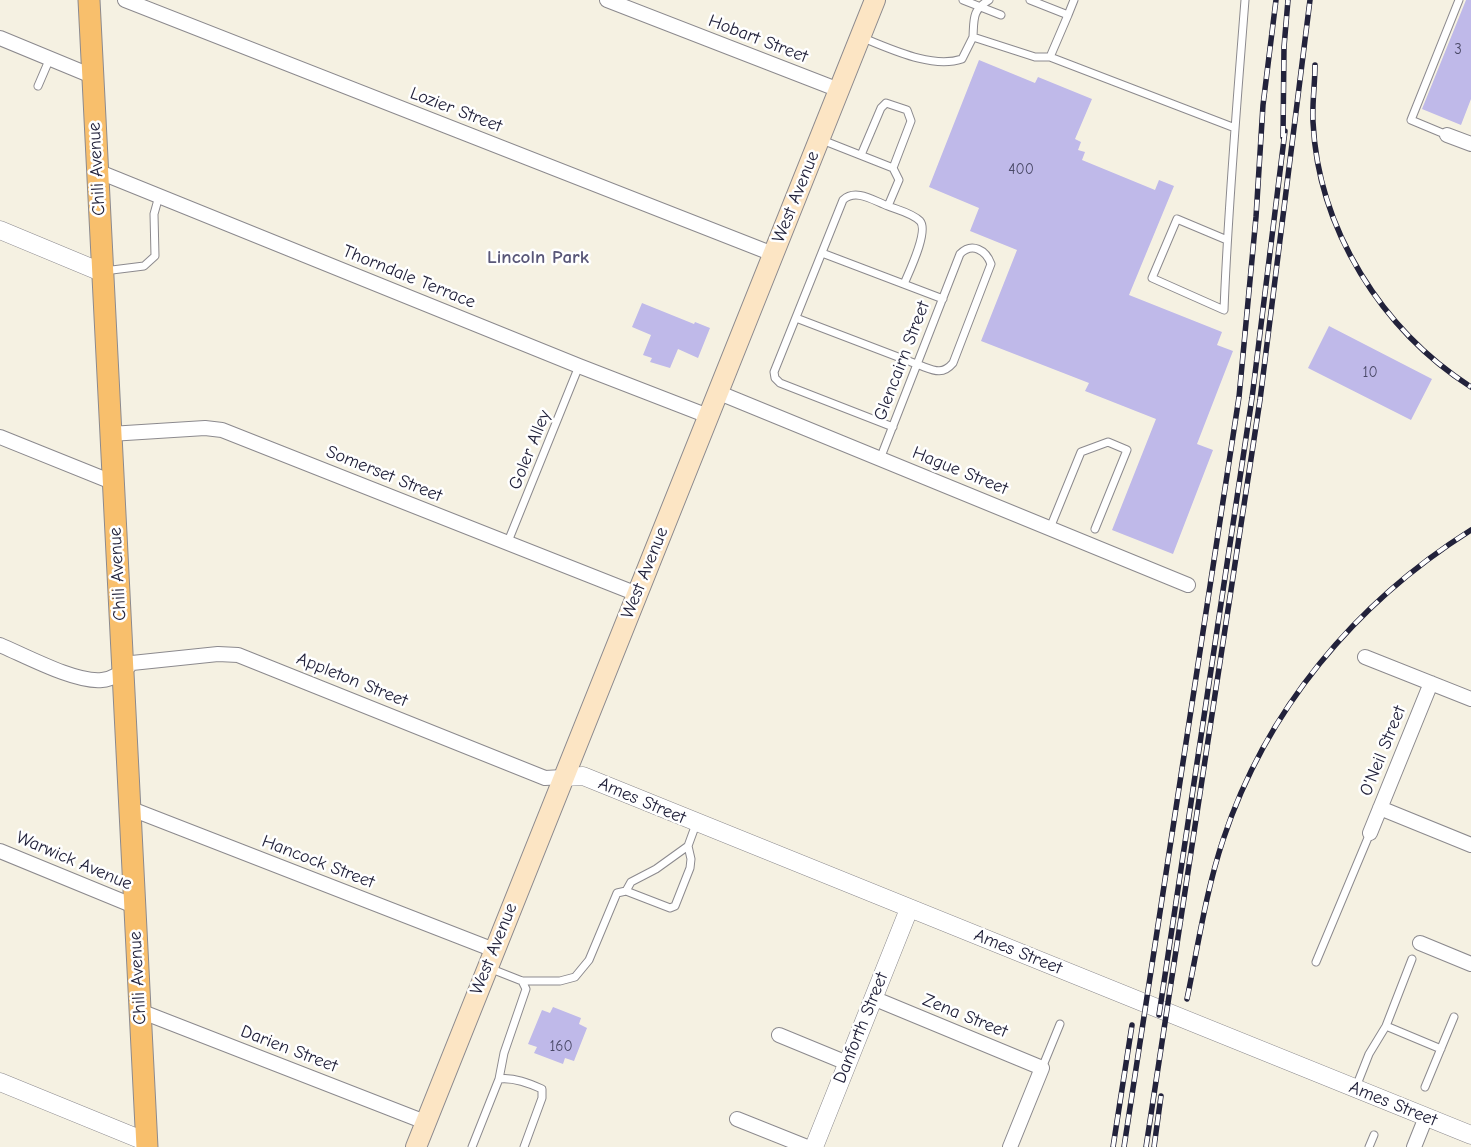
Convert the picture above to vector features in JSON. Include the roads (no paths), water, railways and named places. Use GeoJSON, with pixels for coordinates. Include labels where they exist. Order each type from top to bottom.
{"type":"FeatureCollection","features":[{"type":"Feature","properties":{"kind":"main road","name":"Chili Avenue"},"geometry":{"type":"LineString","coordinates":[[89,0],[101,272],[147,1144]]}},
{"type":"Feature","properties":{"kind":"main road","name":"West Avenue"},"geometry":{"type":"LineString","coordinates":[[416,1147],[490,958],[875,0]]}},
{"type":"Feature","properties":{"kind":"street","name":"Lozier Street"},"geometry":{"type":"LineString","coordinates":[[125,0],[773,254]]}},
{"type":"Feature","properties":{"kind":"street","name":"Hobart Street"},"geometry":{"type":"LineString","coordinates":[[607,0],[839,90]]}},
{"type":"Feature","properties":{"kind":"street"},"geometry":{"type":"LineString","coordinates":[[0,38],[92,76]]}},
{"type":"Feature","properties":{"kind":"street"},"geometry":{"type":"LineString","coordinates":[[1447,134],[1468,143],[1471,129]]}},
{"type":"Feature","properties":{"kind":"street","name":"Thorndale Terrace"},"geometry":{"type":"LineString","coordinates":[[97,171],[579,366],[708,416]]}},
{"type":"Feature","properties":{"kind":"street"},"geometry":{"type":"LineString","coordinates":[[0,230],[101,272]]}},
{"type":"Feature","properties":{"kind":"street","name":"Hague Street"},"geometry":{"type":"LineString","coordinates":[[718,392],[1188,585]]}},
{"type":"Feature","properties":{"kind":"street","name":"Somerset Street"},"geometry":{"type":"LineString","coordinates":[[110,434],[205,428],[222,430],[636,594]]}},
{"type":"Feature","properties":{"kind":"street"},"geometry":{"type":"LineString","coordinates":[[0,437],[112,482]]}},
{"type":"Feature","properties":{"kind":"street","name":"Appleton Street"},"geometry":{"type":"LineString","coordinates":[[0,645],[85,680],[104,680],[123,672],[132,663],[218,654],[238,655],[546,778],[563,777]]}},
{"type":"Feature","properties":{"kind":"street"},"geometry":{"type":"LineString","coordinates":[[1365,657],[1471,699]]}},
{"type":"Feature","properties":{"kind":"street","name":"O'Neil Street"},"geometry":{"type":"LineString","coordinates":[[1370,833],[1431,683]]}},
{"type":"Feature","properties":{"kind":"street","name":"Ames Street"},"geometry":{"type":"LineString","coordinates":[[563,777],[583,776],[696,824],[1471,1135]]}},
{"type":"Feature","properties":{"kind":"street","name":"Hancock Street"},"geometry":{"type":"LineString","coordinates":[[129,808],[490,958]]}},
{"type":"Feature","properties":{"kind":"street"},"geometry":{"type":"LineString","coordinates":[[1380,808],[1471,845]]}},
{"type":"Feature","properties":{"kind":"street","name":"Warwick Avenue"},"geometry":{"type":"LineString","coordinates":[[0,851],[134,906]]}},
{"type":"Feature","properties":{"kind":"street","name":"Danforth Street"},"geometry":{"type":"LineString","coordinates":[[814,1147],[909,909]]}},
{"type":"Feature","properties":{"kind":"street"},"geometry":{"type":"LineString","coordinates":[[1420,943],[1471,964]]}},
{"type":"Feature","properties":{"kind":"street","name":"Zena Street"},"geometry":{"type":"LineString","coordinates":[[873,998],[1042,1068]]}},
{"type":"Feature","properties":{"kind":"street","name":"Darien Street"},"geometry":{"type":"LineString","coordinates":[[140,1011],[425,1122]]}},
{"type":"Feature","properties":{"kind":"street"},"geometry":{"type":"LineString","coordinates":[[779,1034],[847,1064]]}},
{"type":"Feature","properties":{"kind":"street"},"geometry":{"type":"LineString","coordinates":[[1010,1147],[1042,1068]]}},
{"type":"Feature","properties":{"kind":"street"},"geometry":{"type":"LineString","coordinates":[[0,1082],[147,1144]]}},
{"type":"Feature","properties":{"kind":"street"},"geometry":{"type":"LineString","coordinates":[[1414,1147],[1426,1117]]}},
{"type":"Feature","properties":{"kind":"street"},"geometry":{"type":"LineString","coordinates":[[737,1119],[807,1147]]}},
{"type":"Feature","properties":{"kind":"lane"},"geometry":{"type":"LineString","coordinates":[[963,0],[1001,15]]}},
{"type":"Feature","properties":{"kind":"lane"},"geometry":{"type":"LineString","coordinates":[[860,38],[938,62],[962,60],[973,37],[974,16],[978,6],[989,0]]}},
{"type":"Feature","properties":{"kind":"lane"},"geometry":{"type":"LineString","coordinates":[[1030,0],[1068,15]]}},
{"type":"Feature","properties":{"kind":"lane"},"geometry":{"type":"LineString","coordinates":[[1050,57],[1074,0]]}},
{"type":"Feature","properties":{"kind":"lane"},"geometry":{"type":"LineString","coordinates":[[1227,240],[1177,219],[1152,278],[1224,310],[1227,240],[1244,0]]}},
{"type":"Feature","properties":{"kind":"lane"},"geometry":{"type":"LineString","coordinates":[[1447,134],[1411,120],[1459,0]]}},
{"type":"Feature","properties":{"kind":"lane"},"geometry":{"type":"LineString","coordinates":[[973,37],[1035,58],[1050,57],[1235,128]]}},
{"type":"Feature","properties":{"kind":"lane"},"geometry":{"type":"LineString","coordinates":[[38,86],[50,58]]}},
{"type":"Feature","properties":{"kind":"lane"},"geometry":{"type":"LineString","coordinates":[[861,155],[881,108],[886,103],[892,103],[907,110],[911,121],[893,168]]}},
{"type":"Feature","properties":{"kind":"lane"},"geometry":{"type":"LineString","coordinates":[[819,139],[893,168],[899,180],[888,206]]}},
{"type":"Feature","properties":{"kind":"lane"},"geometry":{"type":"LineString","coordinates":[[893,428],[780,383],[775,378],[774,372],[843,200],[849,194],[856,194],[888,206],[916,218],[922,223],[924,232],[904,284]]}},
{"type":"Feature","properties":{"kind":"lane"},"geometry":{"type":"LineString","coordinates":[[101,272],[144,266],[154,256],[154,214],[159,196]]}},
{"type":"Feature","properties":{"kind":"lane","name":"Glencairn Street"},"geometry":{"type":"LineString","coordinates":[[880,459],[960,254],[966,248],[973,248],[983,252],[991,264],[953,363],[947,370],[938,372],[918,365]]}},
{"type":"Feature","properties":{"kind":"lane"},"geometry":{"type":"LineString","coordinates":[[822,253],[942,299]]}},
{"type":"Feature","properties":{"kind":"lane"},"geometry":{"type":"LineString","coordinates":[[796,318],[918,365]]}},
{"type":"Feature","properties":{"kind":"lane","name":"Goler Alley"},"geometry":{"type":"LineString","coordinates":[[507,544],[579,366]]}},
{"type":"Feature","properties":{"kind":"lane"},"geometry":{"type":"LineString","coordinates":[[1050,528],[1080,452],[1108,442],[1127,450],[1095,529]]}},
{"type":"Feature","properties":{"kind":"lane"},"geometry":{"type":"LineString","coordinates":[[522,982],[566,981],[576,977],[589,960],[615,895],[626,891],[674,908],[690,868],[691,859],[688,846],[696,824]]}},
{"type":"Feature","properties":{"kind":"lane"},"geometry":{"type":"LineString","coordinates":[[1316,962],[1370,833]]}},
{"type":"Feature","properties":{"kind":"lane"},"geometry":{"type":"LineString","coordinates":[[626,891],[631,882],[656,869],[688,846]]}},
{"type":"Feature","properties":{"kind":"lane"},"geometry":{"type":"LineString","coordinates":[[472,1147],[499,1079],[504,1054],[526,988],[522,982],[490,958]]}},
{"type":"Feature","properties":{"kind":"lane"},"geometry":{"type":"LineString","coordinates":[[1356,1088],[1369,1054],[1386,1026],[1412,959]]}},
{"type":"Feature","properties":{"kind":"lane"},"geometry":{"type":"LineString","coordinates":[[1425,1087],[1454,1017]]}},
{"type":"Feature","properties":{"kind":"lane"},"geometry":{"type":"LineString","coordinates":[[1042,1068],[1060,1024]]}},
{"type":"Feature","properties":{"kind":"lane"},"geometry":{"type":"LineString","coordinates":[[1386,1026],[1441,1050]]}},
{"type":"Feature","properties":{"kind":"lane"},"geometry":{"type":"LineString","coordinates":[[499,1079],[529,1083],[542,1089],[542,1098],[524,1147]]}},
{"type":"Feature","properties":{"kind":"lane"},"geometry":{"type":"LineString","coordinates":[[1369,1147],[1374,1135]]}},
{"type":"Feature","properties":{"kind":"railway"},"geometry":{"type":"LineString","coordinates":[[1124,1147],[1239,397],[1256,217],[1263,105],[1276,0]]}},
{"type":"Feature","properties":{"kind":"railway"},"geometry":{"type":"LineString","coordinates":[[1283,137],[1284,47],[1288,0]]}},
{"type":"Feature","properties":{"kind":"railway"},"geometry":{"type":"LineString","coordinates":[[1146,1147],[1260,400],[1310,0]]}},
{"type":"Feature","properties":{"kind":"railway"},"geometry":{"type":"LineString","coordinates":[[1315,65],[1313,122],[1318,162],[1327,201],[1342,238],[1360,273],[1383,306],[1409,337],[1439,364],[1471,387]]}},
{"type":"Feature","properties":{"kind":"railway"},"geometry":{"type":"LineString","coordinates":[[1159,1015],[1252,398],[1285,131]]}},
{"type":"Feature","properties":{"kind":"railway"},"geometry":{"type":"LineString","coordinates":[[1187,999],[1207,899],[1223,840],[1241,792],[1264,747],[1290,704],[1320,664],[1353,626],[1389,591],[1429,559],[1471,530]]}},
{"type":"Feature","properties":{"kind":"railway"},"geometry":{"type":"LineString","coordinates":[[1113,1147],[1132,1025]]}},
{"type":"Feature","properties":{"kind":"railway"},"geometry":{"type":"LineString","coordinates":[[1154,1147],[1161,1096]]}},
{"type":"Feature","properties":{"kind":"district","name":"Lincoln Park"},"geometry":{"type":"Point","coordinates":[538,258]}}]}
